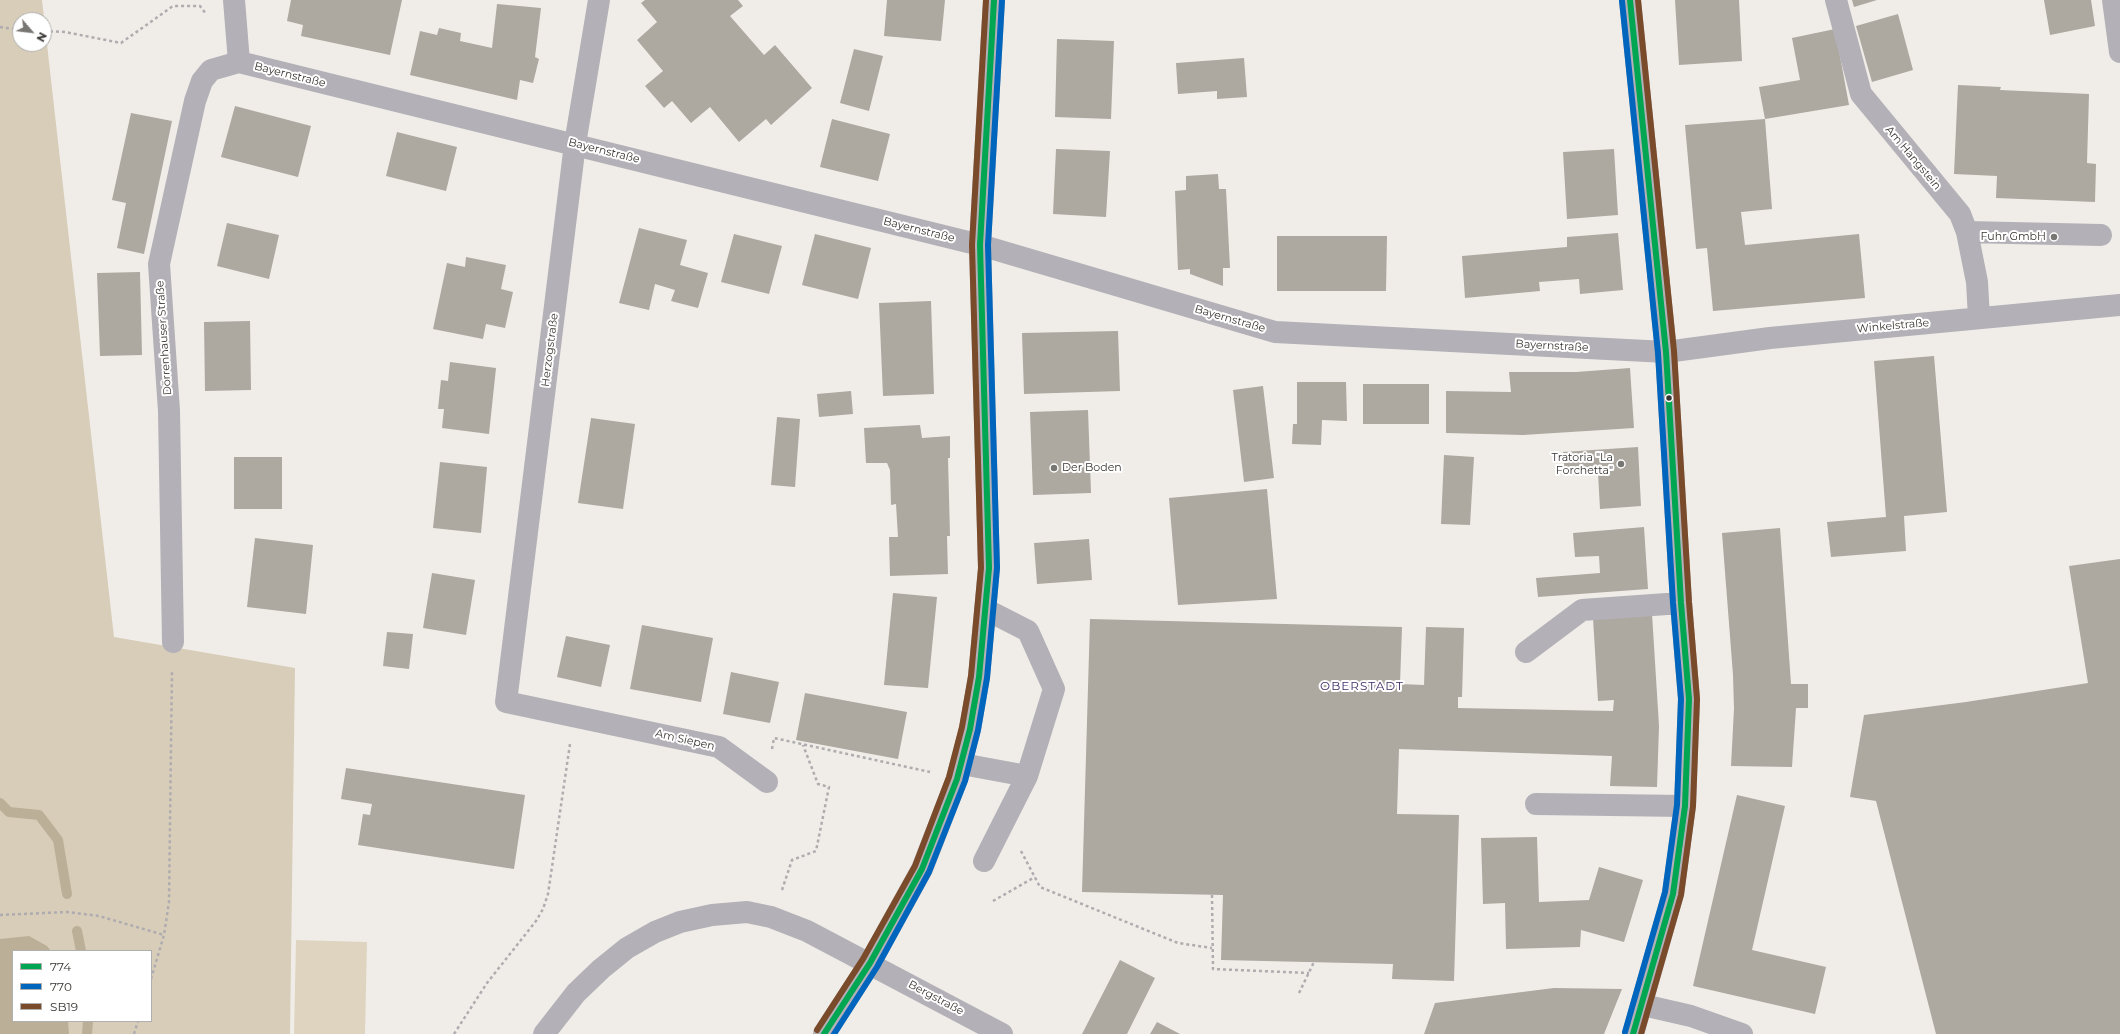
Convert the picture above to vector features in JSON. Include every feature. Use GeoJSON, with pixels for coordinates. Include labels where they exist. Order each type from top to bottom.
{"type":"FeatureCollection","features":[{"type":"Feature","properties":{"kind":"street","name":"Bayernstraße"},"geometry":{"type":"LineString","coordinates":[[234,0],[239,62],[980,245],[1275,332],[1666,352]]}},
{"type":"Feature","properties":{"kind":"street","name":"Herzogstraße"},"geometry":{"type":"LineString","coordinates":[[506,702],[575,144],[599,0]]}},
{"type":"Feature","properties":{"kind":"street"},"geometry":{"type":"LineString","coordinates":[[824,1034],[870,963],[922,869],[959,771],[979,677],[986,609],[989,552],[980,245],[994,0]]}},
{"type":"Feature","properties":{"kind":"street"},"geometry":{"type":"LineString","coordinates":[[1630,0],[1666,352],[1681,603],[1689,699],[1685,806],[1673,894],[1643,1006],[1633,1034]]}},
{"type":"Feature","properties":{"kind":"street","name":"Am Hangstein"},"geometry":{"type":"LineString","coordinates":[[1836,0],[1861,94],[1960,214],[1967,232],[1978,282],[1979,318]]}},
{"type":"Feature","properties":{"kind":"street"},"geometry":{"type":"LineString","coordinates":[[2113,0],[2120,52]]}},
{"type":"Feature","properties":{"kind":"street","name":"Dörrenhauser Straße"},"geometry":{"type":"LineString","coordinates":[[173,642],[169,411],[159,264],[195,101],[202,81],[211,70],[239,62]]}},
{"type":"Feature","properties":{"kind":"street"},"geometry":{"type":"LineString","coordinates":[[1967,232],[2101,235]]}},
{"type":"Feature","properties":{"kind":"street","name":"Winkelstraße"},"geometry":{"type":"LineString","coordinates":[[1666,352],[1770,338],[2120,305]]}},
{"type":"Feature","properties":{"kind":"street"},"geometry":{"type":"LineString","coordinates":[[1526,652],[1582,610],[1681,603]]}},
{"type":"Feature","properties":{"kind":"street"},"geometry":{"type":"LineString","coordinates":[[984,861],[1027,776],[1054,689],[1028,631],[986,609]]}},
{"type":"Feature","properties":{"kind":"street","name":"Am Siepen"},"geometry":{"type":"LineString","coordinates":[[506,702],[571,714],[719,747],[767,782]]}},
{"type":"Feature","properties":{"kind":"street"},"geometry":{"type":"LineString","coordinates":[[959,771],[1027,776]]}},
{"type":"Feature","properties":{"kind":"street"},"geometry":{"type":"LineString","coordinates":[[1536,804],[1685,806]]}},
{"type":"Feature","properties":{"kind":"street","name":"Bergstraße"},"geometry":{"type":"LineString","coordinates":[[544,1034],[576,993],[601,969],[627,948],[655,932],[680,922],[712,915],[747,912],[771,917],[807,932],[870,963],[1002,1034]]}},
{"type":"Feature","properties":{"kind":"street"},"geometry":{"type":"LineString","coordinates":[[1643,1006],[1691,1016],[1742,1034]]}},
{"type":"Feature","properties":{"kind":"path"},"geometry":{"type":"LineString","coordinates":[[52,31],[65,32],[121,43],[173,6],[200,6],[208,18]]}},
{"type":"Feature","properties":{"kind":"path"},"geometry":{"type":"LineString","coordinates":[[0,27],[12,29]]}},
{"type":"Feature","properties":{"kind":"path"},"geometry":{"type":"LineString","coordinates":[[152,976],[164,935],[169,902],[173,642]]}},
{"type":"Feature","properties":{"kind":"path"},"geometry":{"type":"LineString","coordinates":[[454,1034],[487,983],[536,921],[543,909],[548,894],[570,750],[571,714]]}},
{"type":"Feature","properties":{"kind":"path"},"geometry":{"type":"LineString","coordinates":[[767,782],[774,738],[913,767],[959,771]]}},
{"type":"Feature","properties":{"kind":"path"},"geometry":{"type":"LineString","coordinates":[[771,917],[792,860],[816,851],[830,787],[818,784],[802,744]]}},
{"type":"Feature","properties":{"kind":"path"},"geometry":{"type":"LineString","coordinates":[[1005,820],[1040,887],[1178,943],[1212,948]]}},
{"type":"Feature","properties":{"kind":"path"},"geometry":{"type":"LineString","coordinates":[[994,901],[1035,877]]}},
{"type":"Feature","properties":{"kind":"path"},"geometry":{"type":"LineString","coordinates":[[1212,895],[1212,970],[1309,972]]}},
{"type":"Feature","properties":{"kind":"path"},"geometry":{"type":"LineString","coordinates":[[0,914],[67,912],[99,916],[164,935]]}},
{"type":"Feature","properties":{"kind":"path"},"geometry":{"type":"LineString","coordinates":[[1299,993],[1314,962]]}},
{"type":"Feature","properties":{"kind":"path"},"geometry":{"type":"LineString","coordinates":[[134,1034],[138,1022]]}},
{"type":"Feature","properties":{"kind":"shaded area"},"geometry":{"type":"Polygon","coordinates":[[[0,0],[42,0],[43,12],[12,12],[12,52],[48,52],[114,637],[295,668],[290,1034],[0,1034],[0,0]]]}},
{"type":"Feature","properties":{"kind":"shaded area"},"geometry":{"type":"Polygon","coordinates":[[[29,936],[47,946],[50,950],[12,950],[12,1022],[68,1022],[69,1034],[0,1034],[0,939],[29,936]]]}},
{"type":"Feature","properties":{"kind":"shaded area"},"geometry":{"type":"Polygon","coordinates":[[[296,940],[367,942],[365,1034],[294,1034],[296,940]]]}},
{"type":"Feature","properties":{"kind":"building"},"geometry":{"type":"Polygon","coordinates":[[[291,0],[402,0],[390,55],[301,36],[303,25],[287,21],[291,0]]]}},
{"type":"Feature","properties":{"kind":"building"},"geometry":{"type":"Polygon","coordinates":[[[645,0],[738,0],[743,6],[730,16],[764,55],[775,45],[812,88],[771,125],[766,119],[739,142],[710,107],[691,123],[672,101],[664,108],[645,86],[663,71],[637,40],[657,22],[641,3],[645,0]]]}},
{"type":"Feature","properties":{"kind":"building"},"geometry":{"type":"Polygon","coordinates":[[[887,0],[945,0],[941,41],[884,36],[887,0]]]}},
{"type":"Feature","properties":{"kind":"building"},"geometry":{"type":"Polygon","coordinates":[[[1675,0],[1739,0],[1742,61],[1679,65],[1675,0]]]}},
{"type":"Feature","properties":{"kind":"building"},"geometry":{"type":"Polygon","coordinates":[[[1852,0],[1877,0],[1854,7],[1852,0]]]}},
{"type":"Feature","properties":{"kind":"building"},"geometry":{"type":"Polygon","coordinates":[[[2044,0],[2091,0],[2095,26],[2050,35],[2044,0]]]}},
{"type":"Feature","properties":{"kind":"building"},"geometry":{"type":"Polygon","coordinates":[[[497,4],[541,8],[535,57],[539,59],[533,83],[520,80],[517,100],[410,75],[420,31],[437,35],[439,28],[461,33],[460,41],[492,48],[497,4]]]}},
{"type":"Feature","properties":{"kind":"building"},"geometry":{"type":"Polygon","coordinates":[[[1898,14],[1913,70],[1872,82],[1856,26],[1898,14]]]}},
{"type":"Feature","properties":{"kind":"building"},"geometry":{"type":"Polygon","coordinates":[[[1835,29],[1849,105],[1765,119],[1759,87],[1800,80],[1792,38],[1835,29]]]}},
{"type":"Feature","properties":{"kind":"building"},"geometry":{"type":"Polygon","coordinates":[[[1057,39],[1114,41],[1111,119],[1055,117],[1057,39]]]}},
{"type":"Feature","properties":{"kind":"building"},"geometry":{"type":"Polygon","coordinates":[[[854,49],[883,56],[869,111],[840,103],[854,49]]]}},
{"type":"Feature","properties":{"kind":"building"},"geometry":{"type":"Polygon","coordinates":[[[1244,58],[1247,97],[1217,99],[1217,91],[1178,94],[1176,63],[1244,58]]]}},
{"type":"Feature","properties":{"kind":"building"},"geometry":{"type":"Polygon","coordinates":[[[1958,85],[2001,87],[2000,90],[2089,94],[2087,163],[2096,164],[2095,202],[1996,198],[1997,176],[1954,174],[1958,85]]]}},
{"type":"Feature","properties":{"kind":"building"},"geometry":{"type":"Polygon","coordinates":[[[235,106],[311,126],[298,177],[221,157],[235,106]]]}},
{"type":"Feature","properties":{"kind":"building"},"geometry":{"type":"Polygon","coordinates":[[[131,113],[172,121],[144,254],[117,248],[126,203],[112,200],[131,113]]]}},
{"type":"Feature","properties":{"kind":"building"},"geometry":{"type":"Polygon","coordinates":[[[832,119],[890,134],[878,181],[820,167],[832,119]]]}},
{"type":"Feature","properties":{"kind":"building"},"geometry":{"type":"Polygon","coordinates":[[[1765,119],[1772,209],[1741,212],[1745,245],[1859,234],[1865,298],[1713,311],[1707,248],[1696,249],[1685,125],[1765,119]]]}},
{"type":"Feature","properties":{"kind":"building"},"geometry":{"type":"Polygon","coordinates":[[[397,132],[457,147],[446,191],[386,176],[397,132]]]}},
{"type":"Feature","properties":{"kind":"building"},"geometry":{"type":"Polygon","coordinates":[[[1056,149],[1110,151],[1106,217],[1053,214],[1056,149]]]}},
{"type":"Feature","properties":{"kind":"building"},"geometry":{"type":"Polygon","coordinates":[[[1614,149],[1618,215],[1567,219],[1563,152],[1614,149]]]}},
{"type":"Feature","properties":{"kind":"building"},"geometry":{"type":"Polygon","coordinates":[[[1218,174],[1219,189],[1226,189],[1230,268],[1223,268],[1223,286],[1190,274],[1190,269],[1178,270],[1175,191],[1186,190],[1186,176],[1218,174]]]}},
{"type":"Feature","properties":{"kind":"building"},"geometry":{"type":"Polygon","coordinates":[[[227,223],[279,235],[269,279],[217,266],[227,223]]]}},
{"type":"Feature","properties":{"kind":"building"},"geometry":{"type":"Polygon","coordinates":[[[639,228],[687,240],[680,265],[708,273],[698,308],[671,301],[675,290],[655,284],[649,310],[619,303],[639,228]]]}},
{"type":"Feature","properties":{"kind":"building"},"geometry":{"type":"Polygon","coordinates":[[[1618,233],[1623,290],[1580,294],[1579,279],[1539,282],[1540,291],[1465,298],[1462,256],[1567,247],[1567,237],[1618,233]]]}},
{"type":"Feature","properties":{"kind":"building"},"geometry":{"type":"Polygon","coordinates":[[[734,234],[782,246],[769,294],[721,282],[734,234]]]}},
{"type":"Feature","properties":{"kind":"building"},"geometry":{"type":"Polygon","coordinates":[[[815,234],[871,248],[858,299],[802,285],[815,234]]]}},
{"type":"Feature","properties":{"kind":"building"},"geometry":{"type":"Polygon","coordinates":[[[1277,236],[1387,236],[1386,291],[1277,291],[1277,236]]]}},
{"type":"Feature","properties":{"kind":"building"},"geometry":{"type":"Polygon","coordinates":[[[466,257],[506,265],[501,289],[513,292],[505,328],[486,324],[483,339],[433,329],[447,263],[465,267],[466,257]]]}},
{"type":"Feature","properties":{"kind":"building"},"geometry":{"type":"Polygon","coordinates":[[[140,272],[142,355],[100,356],[97,273],[140,272]]]}},
{"type":"Feature","properties":{"kind":"building"},"geometry":{"type":"Polygon","coordinates":[[[931,301],[934,394],[883,396],[879,303],[931,301]]]}},
{"type":"Feature","properties":{"kind":"building"},"geometry":{"type":"Polygon","coordinates":[[[250,321],[251,390],[205,391],[204,322],[250,321]]]}},
{"type":"Feature","properties":{"kind":"building"},"geometry":{"type":"Polygon","coordinates":[[[1118,331],[1120,391],[1024,394],[1022,333],[1118,331]]]}},
{"type":"Feature","properties":{"kind":"building"},"geometry":{"type":"Polygon","coordinates":[[[1934,356],[1947,512],[1904,516],[1906,551],[1831,557],[1827,522],[1886,517],[1874,361],[1934,356]]]}},
{"type":"Feature","properties":{"kind":"building"},"geometry":{"type":"Polygon","coordinates":[[[450,362],[496,368],[489,434],[442,428],[444,409],[438,409],[441,380],[448,381],[450,362]]]}},
{"type":"Feature","properties":{"kind":"building"},"geometry":{"type":"Polygon","coordinates":[[[1630,368],[1634,428],[1523,435],[1446,433],[1446,391],[1511,392],[1509,372],[1576,372],[1630,368]]]}},
{"type":"Feature","properties":{"kind":"building"},"geometry":{"type":"Polygon","coordinates":[[[1297,382],[1346,382],[1347,421],[1322,420],[1321,445],[1292,444],[1293,424],[1297,424],[1297,382]]]}},
{"type":"Feature","properties":{"kind":"building"},"geometry":{"type":"Polygon","coordinates":[[[1363,384],[1429,384],[1429,424],[1363,424],[1363,384]]]}},
{"type":"Feature","properties":{"kind":"building"},"geometry":{"type":"Polygon","coordinates":[[[1263,386],[1274,478],[1244,482],[1233,390],[1263,386]]]}},
{"type":"Feature","properties":{"kind":"building"},"geometry":{"type":"Polygon","coordinates":[[[851,391],[853,414],[819,417],[817,394],[851,391]]]}},
{"type":"Feature","properties":{"kind":"building"},"geometry":{"type":"Polygon","coordinates":[[[1088,410],[1091,493],[1033,495],[1030,412],[1088,410]]]}},
{"type":"Feature","properties":{"kind":"building"},"geometry":{"type":"Polygon","coordinates":[[[777,417],[800,419],[795,487],[771,485],[777,417]]]}},
{"type":"Feature","properties":{"kind":"building"},"geometry":{"type":"Polygon","coordinates":[[[591,418],[635,424],[623,509],[578,503],[591,418]]]}},
{"type":"Feature","properties":{"kind":"building"},"geometry":{"type":"Polygon","coordinates":[[[920,425],[922,438],[950,436],[950,458],[948,458],[950,536],[947,536],[948,574],[890,576],[889,537],[898,537],[896,504],[891,505],[890,470],[887,463],[866,463],[864,428],[920,425]]]}},
{"type":"Feature","properties":{"kind":"building"},"geometry":{"type":"Polygon","coordinates":[[[1638,447],[1641,506],[1600,509],[1598,473],[1565,475],[1563,452],[1638,447]]]}},
{"type":"Feature","properties":{"kind":"building"},"geometry":{"type":"Polygon","coordinates":[[[1444,455],[1474,457],[1470,525],[1441,524],[1444,455]]]}},
{"type":"Feature","properties":{"kind":"building"},"geometry":{"type":"Polygon","coordinates":[[[234,457],[282,457],[282,509],[234,509],[234,457]]]}},
{"type":"Feature","properties":{"kind":"building"},"geometry":{"type":"Polygon","coordinates":[[[440,462],[487,467],[481,533],[433,528],[440,462]]]}},
{"type":"Feature","properties":{"kind":"building"},"geometry":{"type":"Polygon","coordinates":[[[1267,489],[1277,599],[1178,605],[1169,498],[1267,489]]]}},
{"type":"Feature","properties":{"kind":"building"},"geometry":{"type":"Polygon","coordinates":[[[1644,527],[1648,589],[1538,597],[1536,578],[1600,573],[1599,556],[1575,557],[1573,533],[1644,527]]]}},
{"type":"Feature","properties":{"kind":"building"},"geometry":{"type":"Polygon","coordinates":[[[1780,528],[1791,684],[1808,684],[1808,708],[1796,708],[1792,767],[1731,766],[1734,709],[1733,675],[1722,533],[1780,528]]]}},
{"type":"Feature","properties":{"kind":"building"},"geometry":{"type":"Polygon","coordinates":[[[255,538],[313,545],[306,614],[247,607],[255,538]]]}},
{"type":"Feature","properties":{"kind":"building"},"geometry":{"type":"Polygon","coordinates":[[[1089,539],[1092,580],[1037,584],[1034,543],[1089,539]]]}},
{"type":"Feature","properties":{"kind":"building"},"geometry":{"type":"Polygon","coordinates":[[[2120,559],[2120,1034],[1936,1034],[1876,801],[1850,797],[1864,715],[1966,702],[2088,683],[2069,566],[2120,559]]]}},
{"type":"Feature","properties":{"kind":"building"},"geometry":{"type":"Polygon","coordinates":[[[432,573],[475,580],[466,635],[423,628],[432,573]]]}},
{"type":"Feature","properties":{"kind":"building"},"geometry":{"type":"Polygon","coordinates":[[[893,593],[937,597],[928,688],[884,685],[893,593]]]}},
{"type":"Feature","properties":{"kind":"building"},"geometry":{"type":"Polygon","coordinates":[[[1652,614],[1659,726],[1657,787],[1610,786],[1612,756],[1399,749],[1397,814],[1459,815],[1454,981],[1392,979],[1393,964],[1221,960],[1223,895],[1082,892],[1090,619],[1402,627],[1400,684],[1424,685],[1426,627],[1464,628],[1462,697],[1458,697],[1458,708],[1613,711],[1614,700],[1598,701],[1593,618],[1652,614]]]}},
{"type":"Feature","properties":{"kind":"building"},"geometry":{"type":"Polygon","coordinates":[[[642,625],[713,638],[701,702],[630,689],[642,625]]]}},
{"type":"Feature","properties":{"kind":"building"},"geometry":{"type":"Polygon","coordinates":[[[387,632],[413,634],[409,669],[383,666],[387,632]]]}},
{"type":"Feature","properties":{"kind":"building"},"geometry":{"type":"Polygon","coordinates":[[[566,636],[610,645],[601,687],[557,677],[566,636]]]}},
{"type":"Feature","properties":{"kind":"building"},"geometry":{"type":"Polygon","coordinates":[[[731,672],[779,682],[770,723],[723,714],[731,672]]]}},
{"type":"Feature","properties":{"kind":"building"},"geometry":{"type":"Polygon","coordinates":[[[805,693],[907,712],[898,759],[796,740],[805,693]]]}},
{"type":"Feature","properties":{"kind":"building"},"geometry":{"type":"Polygon","coordinates":[[[346,768],[525,795],[514,869],[358,845],[363,814],[370,815],[372,804],[341,799],[346,768]]]}},
{"type":"Feature","properties":{"kind":"building"},"geometry":{"type":"Polygon","coordinates":[[[1737,795],[1785,806],[1752,950],[1826,967],[1815,1014],[1693,986],[1737,795]]]}},
{"type":"Feature","properties":{"kind":"building"},"geometry":{"type":"Polygon","coordinates":[[[1537,837],[1539,902],[1589,900],[1599,867],[1643,880],[1624,942],[1581,930],[1580,947],[1506,949],[1505,903],[1483,904],[1481,838],[1537,837]]]}},
{"type":"Feature","properties":{"kind":"building"},"geometry":{"type":"Polygon","coordinates":[[[1120,960],[1155,978],[1127,1034],[1082,1034],[1120,960]]]}},
{"type":"Feature","properties":{"kind":"building"},"geometry":{"type":"Polygon","coordinates":[[[1554,988],[1622,989],[1604,1034],[1424,1034],[1435,1003],[1554,988]]]}},
{"type":"Feature","properties":{"kind":"building"},"geometry":{"type":"Polygon","coordinates":[[[1157,1022],[1180,1034],[1150,1034],[1157,1022]]]}},
{"type":"Feature","properties":{"kind":"waterway"},"geometry":{"type":"LineString","coordinates":[[0,803],[9,812],[39,815],[58,840],[67,894]]}},
{"type":"Feature","properties":{"kind":"waterway"},"geometry":{"type":"LineString","coordinates":[[77,931],[81,950]]}},
{"type":"Feature","properties":{"kind":"waterway"},"geometry":{"type":"LineString","coordinates":[[87,1034],[88,1022]]}},
{"type":"Feature","properties":{"kind":"transit line","name":"SB19"},"geometry":{"type":"LineString","coordinates":[[817,1030],[863,959],[915,866],[949,777],[962,727],[971,676],[981,568],[972,245],[986,0]]}},
{"type":"Feature","properties":{"kind":"transit line","name":"774"},"geometry":{"type":"LineString","coordinates":[[824,1034],[870,963],[922,869],[957,779],[970,729],[979,677],[989,568],[980,245],[994,0]]}},
{"type":"Feature","properties":{"kind":"transit line","name":"770"},"geometry":{"type":"LineString","coordinates":[[834,1034],[877,967],[929,872],[965,781],[978,730],[987,678],[997,568],[988,245],[1002,0]]}},
{"type":"Feature","properties":{"kind":"transit line","name":"774"},"geometry":{"type":"LineString","coordinates":[[1630,0],[1666,352],[1681,603],[1689,699],[1685,806],[1673,894],[1633,1034]]}},
{"type":"Feature","properties":{"kind":"transit line","name":"SB19"},"geometry":{"type":"LineString","coordinates":[[1638,0],[1674,351],[1689,602],[1697,699],[1693,806],[1681,895],[1641,1034]]}},
{"type":"Feature","properties":{"kind":"transit line","name":"770"},"geometry":{"type":"LineString","coordinates":[[1622,1],[1658,353],[1673,603],[1681,699],[1677,805],[1665,892],[1625,1032]]}},
{"type":"Feature","properties":{"kind":"place","name":"Fuhr GmbH"},"geometry":{"type":"Point","coordinates":[2054,237]}},
{"type":"Feature","properties":{"kind":"place","name":"Tratoria \"La Forchetta\""},"geometry":{"type":"Point","coordinates":[1621,464]}},
{"type":"Feature","properties":{"kind":"place","name":"Der Boden"},"geometry":{"type":"Point","coordinates":[1054,468]}},
{"type":"Feature","properties":{"kind":"district","name":"OBERSTADT"},"geometry":{"type":"Point","coordinates":[1362,686]}}]}
